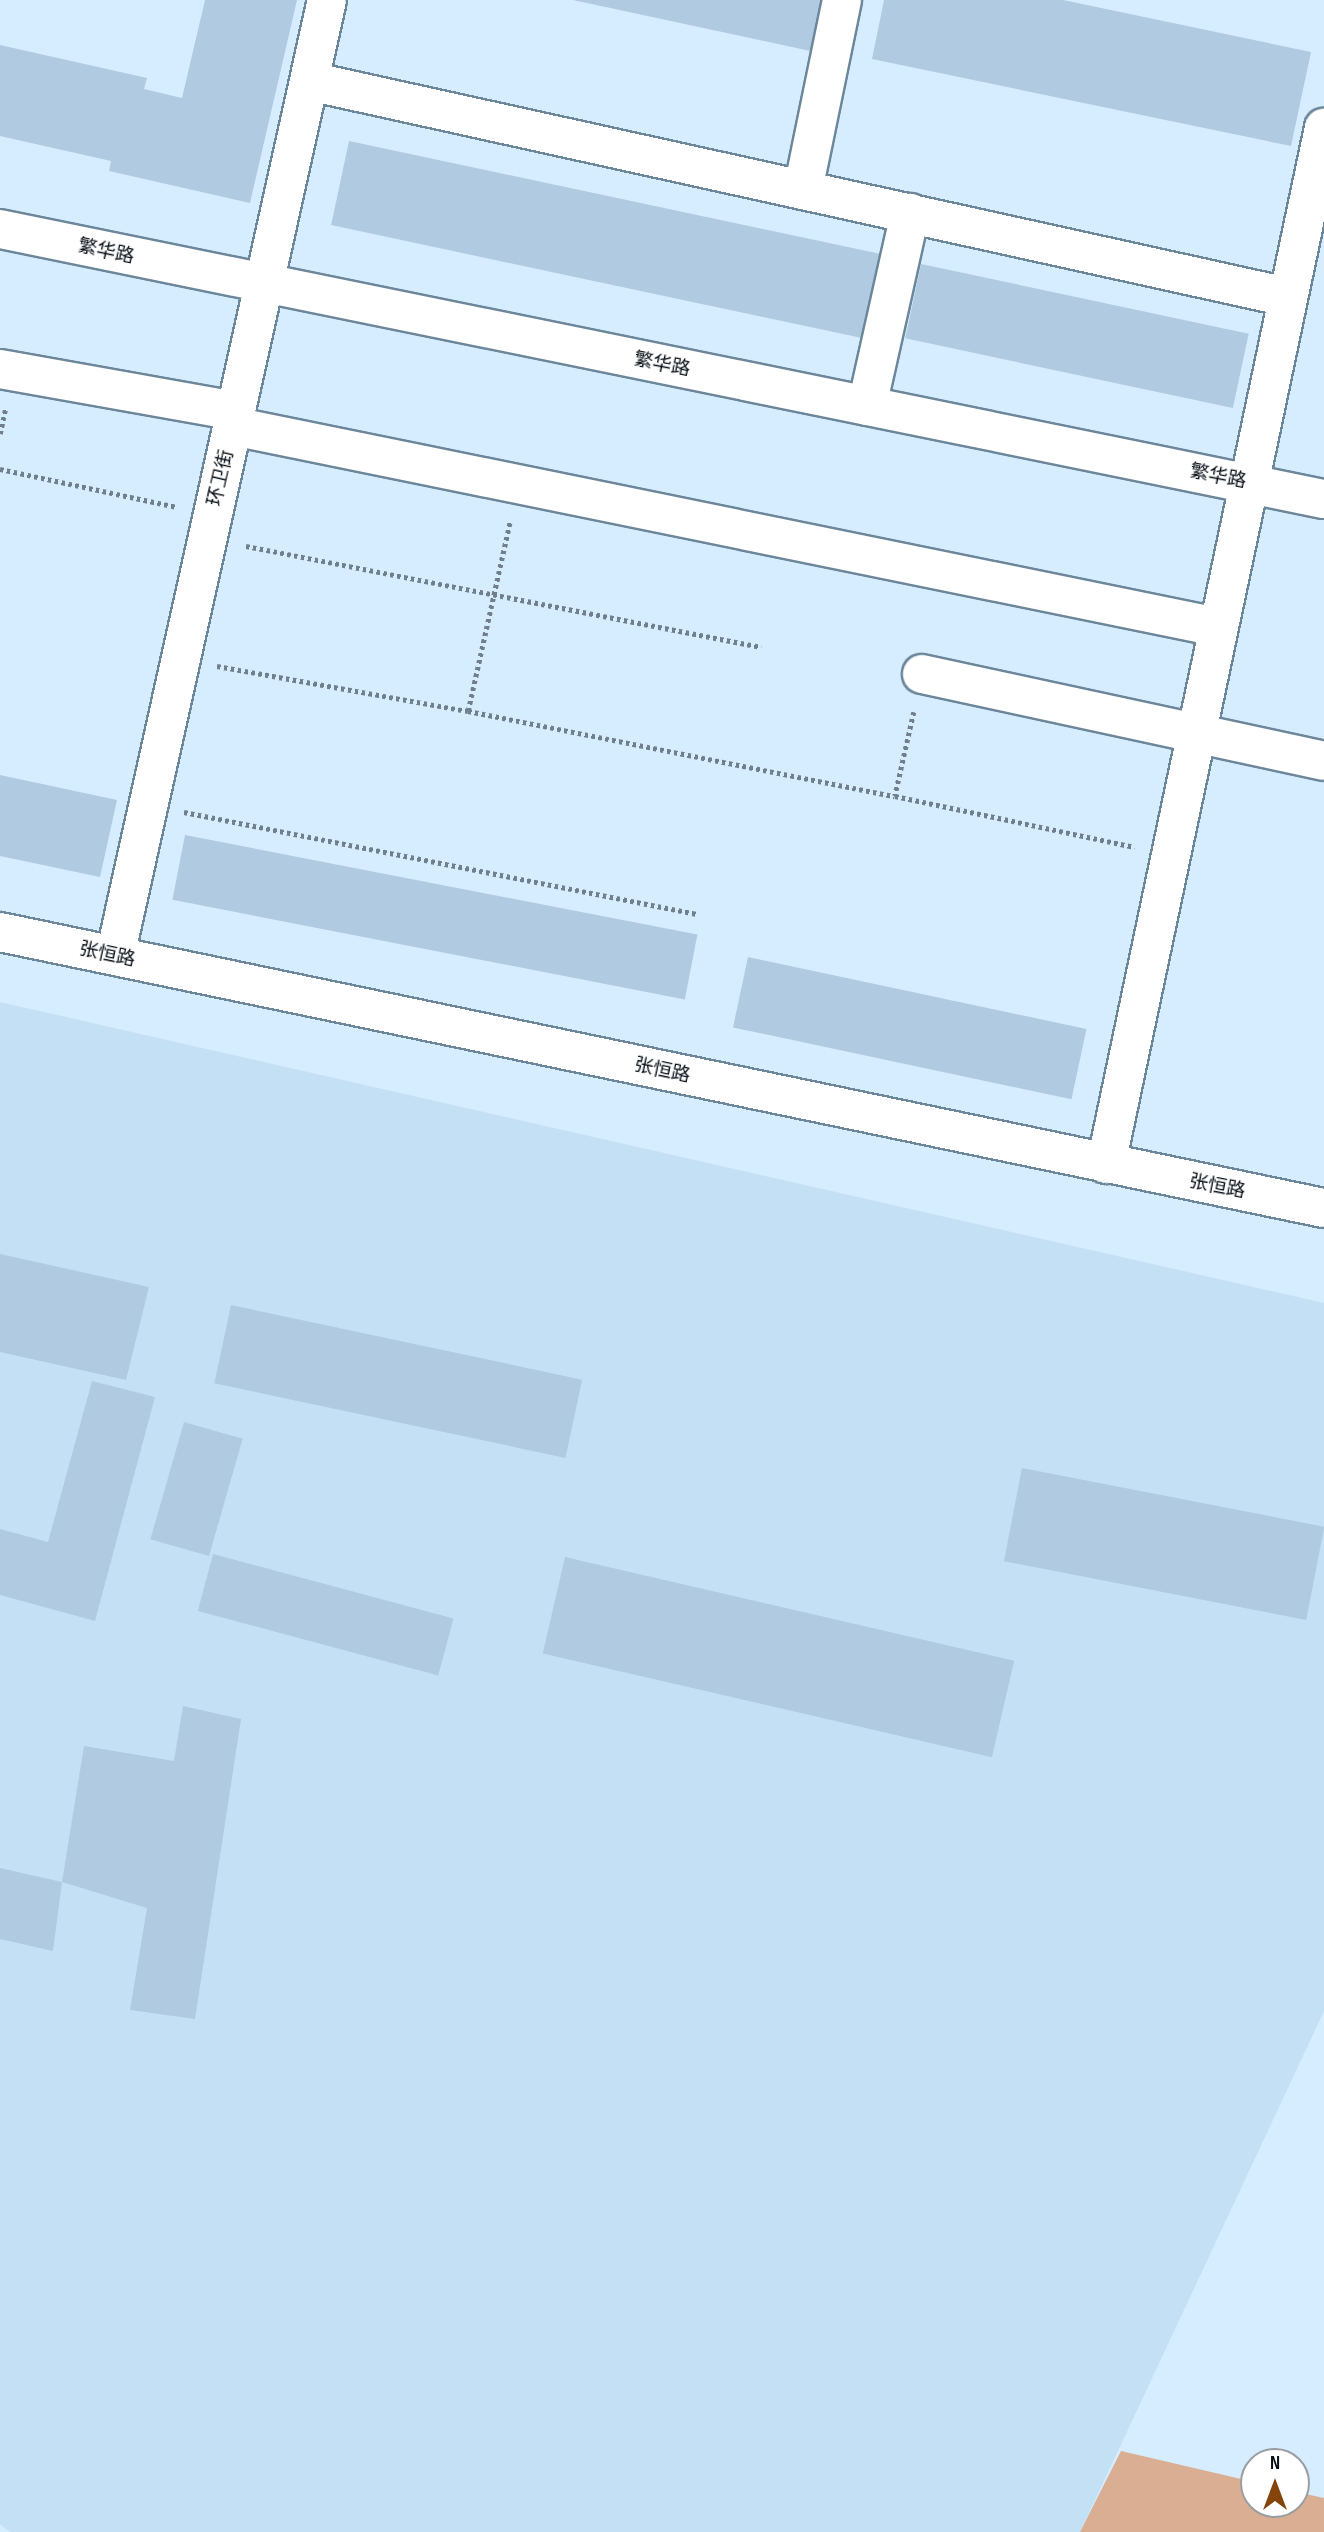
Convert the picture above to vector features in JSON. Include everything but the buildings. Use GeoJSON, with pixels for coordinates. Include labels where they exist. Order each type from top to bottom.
{"type":"FeatureCollection","features":[{"type":"Feature","properties":{"kind":"street","name":"环卫街"},"geometry":{"type":"LineString","coordinates":[[115,956],[327,0]]}},
{"type":"Feature","properties":{"kind":"street"},"geometry":{"type":"LineString","coordinates":[[803,190],[842,0]]}},
{"type":"Feature","properties":{"kind":"street"},"geometry":{"type":"LineString","coordinates":[[309,81],[1287,297]]}},
{"type":"Feature","properties":{"kind":"street"},"geometry":{"type":"LineString","coordinates":[[1105,1164],[1324,128]]}},
{"type":"Feature","properties":{"kind":"street"},"geometry":{"type":"LineString","coordinates":[[867,406],[910,213]]}},
{"type":"Feature","properties":{"kind":"street","name":"繁华路"},"geometry":{"type":"LineString","coordinates":[[0,229],[264,285],[1324,499]]}},
{"type":"Feature","properties":{"kind":"street"},"geometry":{"type":"LineString","coordinates":[[0,369],[519,483],[1217,627]]}},
{"type":"Feature","properties":{"kind":"street"},"geometry":{"type":"LineString","coordinates":[[922,674],[1324,761]]}},
{"type":"Feature","properties":{"kind":"street","name":"张恒路"},"geometry":{"type":"LineString","coordinates":[[0,932],[1105,1164],[1323,1203]]}},
{"type":"Feature","properties":{"kind":"path"},"geometry":{"type":"LineString","coordinates":[[0,469],[210,527],[495,593],[761,647]]}},
{"type":"Feature","properties":{"kind":"path"},"geometry":{"type":"LineString","coordinates":[[468,712],[519,483]]}},
{"type":"Feature","properties":{"kind":"path"},"geometry":{"type":"LineString","coordinates":[[182,660],[468,712],[895,796],[1170,855]]}},
{"type":"Feature","properties":{"kind":"path"},"geometry":{"type":"LineString","coordinates":[[895,796],[922,674]]}},
{"type":"Feature","properties":{"kind":"path"},"geometry":{"type":"LineString","coordinates":[[149,805],[698,914]]}},
{"type":"Feature","properties":{"kind":"shaded area"},"geometry":{"type":"Polygon","coordinates":[[[0,1002],[1324,1303],[1324,2011],[1080,2532],[10,2532],[0,2524],[0,1002]]]}},
{"type":"Feature","properties":{"kind":"shaded area"},"geometry":{"type":"Polygon","coordinates":[[[1121,2451],[1240,2479],[1240,2518],[1310,2518],[1310,2495],[1324,2498],[1324,2532],[1080,2532],[1121,2451]]]}}]}
